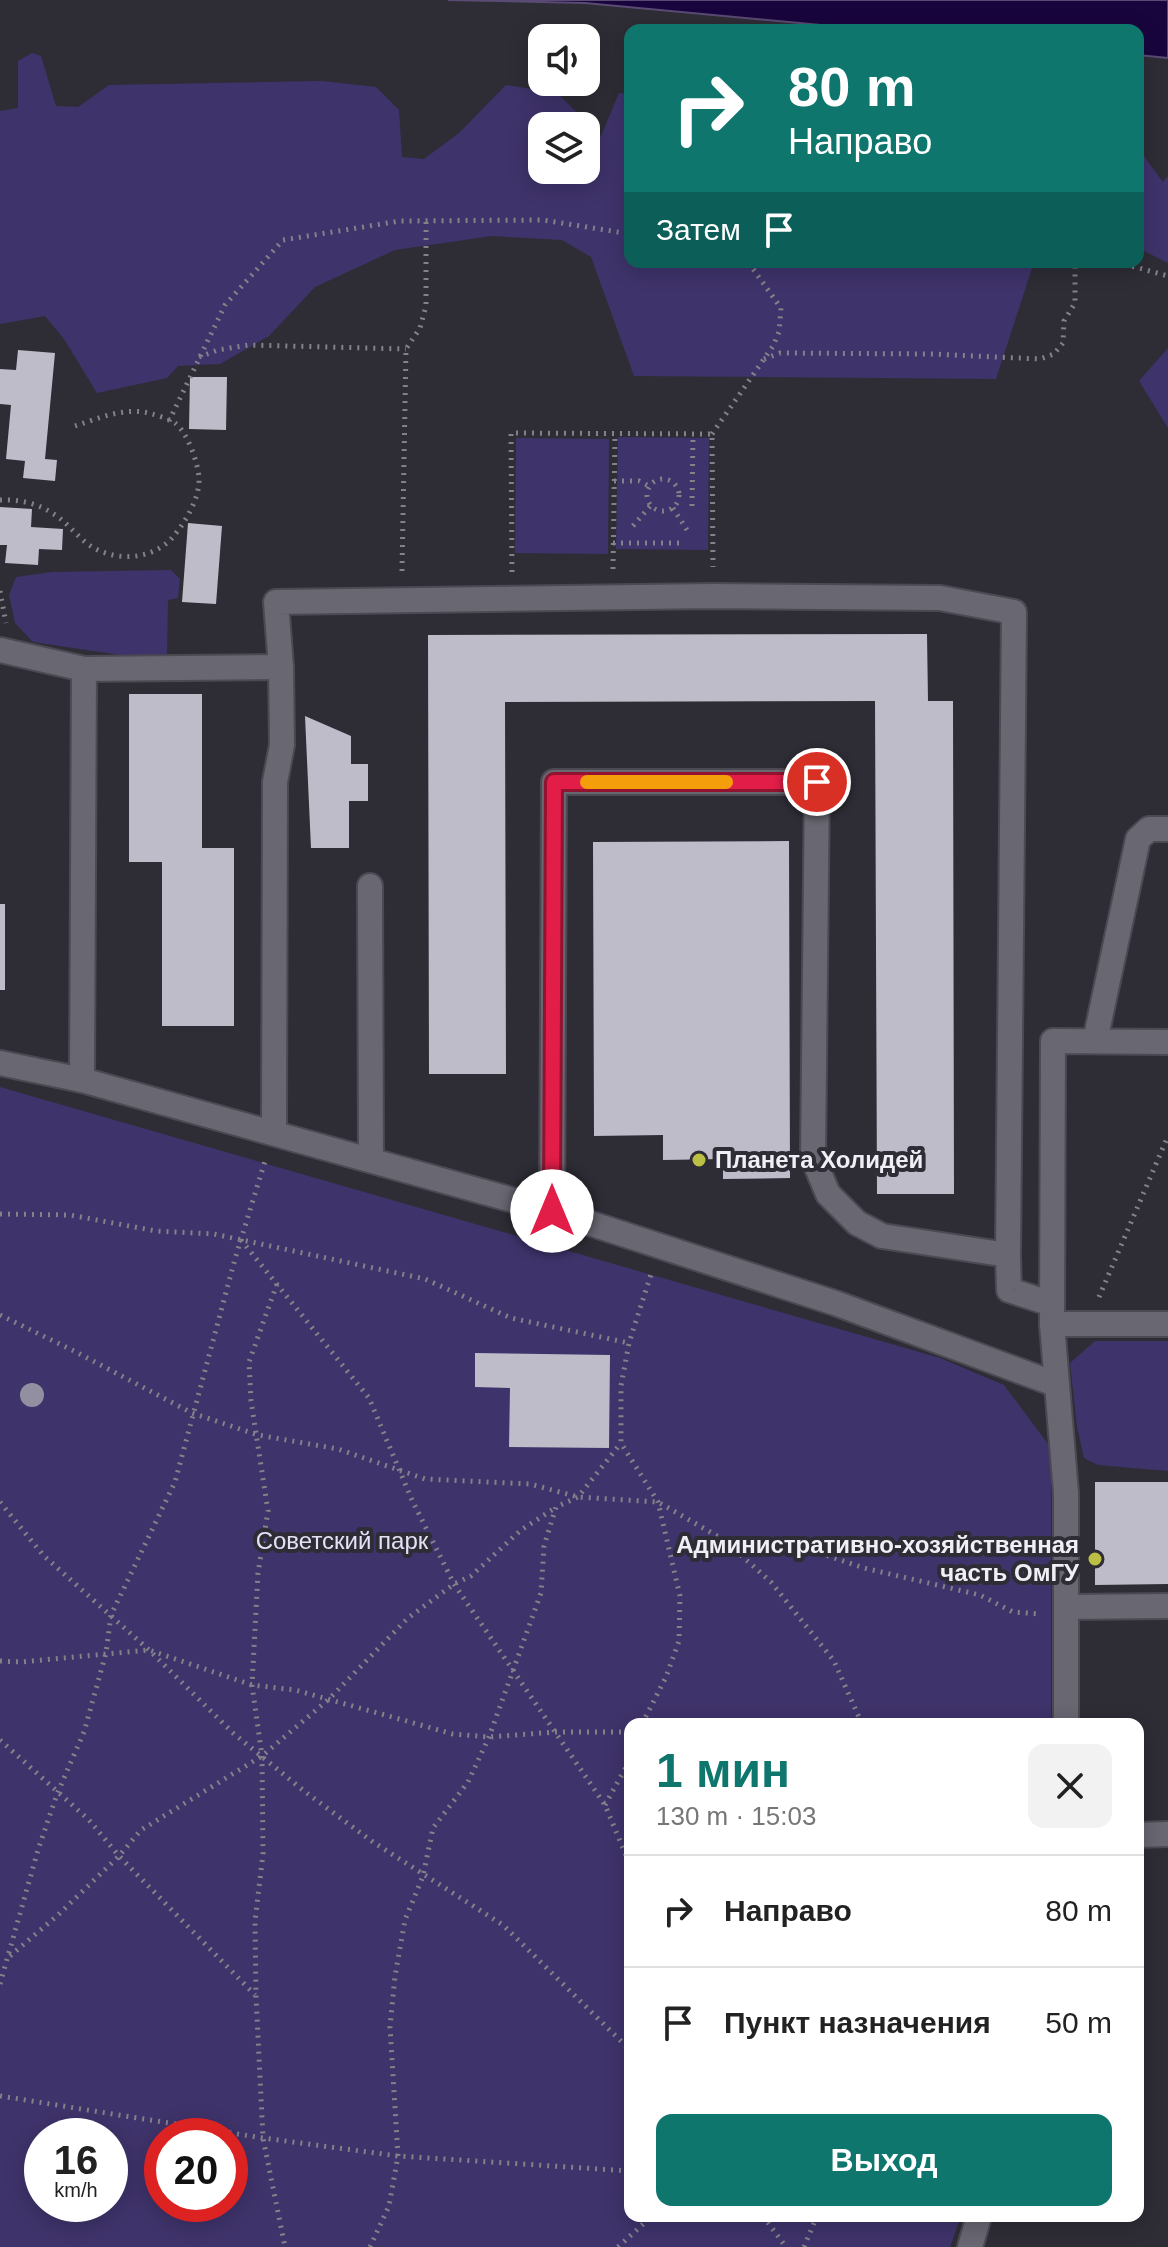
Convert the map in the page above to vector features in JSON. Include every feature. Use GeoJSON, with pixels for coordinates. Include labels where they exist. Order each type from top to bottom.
{"type":"FeatureCollection","features":[{"type":"Feature","properties":{"kind":"street"},"geometry":{"type":"LineString","coordinates":[[274,1132],[275,782],[282,745],[276,602],[512,597],[940,598],[1014,612],[1009,1290],[1052,1314],[1088,1324],[1168,1324]]}},
{"type":"Feature","properties":{"kind":"street"},"geometry":{"type":"LineString","coordinates":[[0,650],[84,669],[281,667]]}},
{"type":"Feature","properties":{"kind":"street"},"geometry":{"type":"LineString","coordinates":[[82,1080],[84,669]]}},
{"type":"Feature","properties":{"kind":"street"},"geometry":{"type":"LineString","coordinates":[[552,1211],[554,782],[817,782],[813,1158],[828,1194],[857,1223],[882,1236],[1008,1255]]}},
{"type":"Feature","properties":{"kind":"street"},"geometry":{"type":"LineString","coordinates":[[1095,1041],[1138,839],[1149,829],[1168,829]]}},
{"type":"Feature","properties":{"kind":"street"},"geometry":{"type":"LineString","coordinates":[[370,886],[371,1160]]}},
{"type":"Feature","properties":{"kind":"street"},"geometry":{"type":"LineString","coordinates":[[1066,1718],[1066,1493],[1055,1384],[1052,1314],[1053,1041],[1168,1042]]}},
{"type":"Feature","properties":{"kind":"street"},"geometry":{"type":"LineString","coordinates":[[0,1063],[82,1080],[552,1211],[835,1303],[1055,1384]]}},
{"type":"Feature","properties":{"kind":"street"},"geometry":{"type":"LineString","coordinates":[[1067,1607],[1168,1606]]}},
{"type":"Feature","properties":{"kind":"street"},"geometry":{"type":"LineString","coordinates":[[1144,1835],[1168,1834]]}},
{"type":"Feature","properties":{"kind":"street"},"geometry":{"type":"LineString","coordinates":[[970,2247],[977,2222]]}},
{"type":"Feature","properties":{"kind":"path"},"geometry":{"type":"LineString","coordinates":[[169,421],[225,305],[283,240],[400,221],[543,220],[624,233]]}},
{"type":"Feature","properties":{"kind":"path"},"geometry":{"type":"LineString","coordinates":[[402,599],[406,349],[420,328],[426,306],[426,221]]}},
{"type":"Feature","properties":{"kind":"path"},"geometry":{"type":"LineString","coordinates":[[713,596],[712,434],[773,346],[779,332],[781,308],[752,268]]}},
{"type":"Feature","properties":{"kind":"path"},"geometry":{"type":"LineString","coordinates":[[764,359],[780,353],[931,354],[1040,359],[1054,354],[1063,343],[1064,321],[1075,303],[1075,268]]}},
{"type":"Feature","properties":{"kind":"path"},"geometry":{"type":"LineString","coordinates":[[1139,268],[1168,276]]}},
{"type":"Feature","properties":{"kind":"path"},"geometry":{"type":"LineString","coordinates":[[199,357],[248,345],[406,349]]}},
{"type":"Feature","properties":{"kind":"path"},"geometry":{"type":"LineString","coordinates":[[0,500],[16,499],[52,512],[95,549],[116,555],[138,556],[157,551],[172,538],[191,512],[199,478],[191,447],[177,424],[150,413],[116,413],[75,426]]}},
{"type":"Feature","properties":{"kind":"path"},"geometry":{"type":"LineString","coordinates":[[512,597],[511,433],[712,434]]}},
{"type":"Feature","properties":{"kind":"path"},"geometry":{"type":"LineString","coordinates":[[614,597],[615,434]]}},
{"type":"Feature","properties":{"kind":"path"},"geometry":{"type":"LineString","coordinates":[[692,506],[693,434]]}},
{"type":"Feature","properties":{"kind":"path"},"geometry":{"type":"LineString","coordinates":[[664,478],[673,481],[679,489],[677,504],[663,511],[651,505],[647,493],[649,486],[664,478]]}},
{"type":"Feature","properties":{"kind":"path"},"geometry":{"type":"LineString","coordinates":[[614,481],[639,481],[649,486]]}},
{"type":"Feature","properties":{"kind":"path"},"geometry":{"type":"LineString","coordinates":[[679,489],[692,481]]}},
{"type":"Feature","properties":{"kind":"path"},"geometry":{"type":"LineString","coordinates":[[633,526],[651,505]]}},
{"type":"Feature","properties":{"kind":"path"},"geometry":{"type":"LineString","coordinates":[[673,508],[687,530]]}},
{"type":"Feature","properties":{"kind":"path"},"geometry":{"type":"LineString","coordinates":[[613,543],[681,543]]}},
{"type":"Feature","properties":{"kind":"path"},"geometry":{"type":"LineString","coordinates":[[0,1984],[21,1904],[57,1794],[84,1732],[106,1653],[111,1615],[175,1482],[192,1413],[274,1132]]}},
{"type":"Feature","properties":{"kind":"path"},"geometry":{"type":"LineString","coordinates":[[1088,1324],[1168,1136]]}},
{"type":"Feature","properties":{"kind":"path"},"geometry":{"type":"LineString","coordinates":[[0,1214],[70,1215],[156,1231],[214,1234],[425,1279],[511,1318],[629,1343]]}},
{"type":"Feature","properties":{"kind":"path"},"geometry":{"type":"LineString","coordinates":[[241,1240],[369,1398],[412,1500],[454,1584],[605,1805],[624,1851]]}},
{"type":"Feature","properties":{"kind":"path"},"geometry":{"type":"LineString","coordinates":[[645,1718],[666,1677],[679,1641],[680,1596],[658,1502],[621,1443],[621,1386],[629,1343],[660,1246]]}},
{"type":"Feature","properties":{"kind":"path"},"geometry":{"type":"LineString","coordinates":[[277,1284],[249,1362],[251,1401],[268,1511],[258,1573],[252,1685],[262,1756],[263,1854],[255,1921],[256,1996],[263,2138],[285,2247]]}},
{"type":"Feature","properties":{"kind":"path"},"geometry":{"type":"LineString","coordinates":[[0,1315],[192,1413],[258,1435],[338,1449],[425,1479],[530,1484],[578,1497],[658,1502],[724,1540],[771,1582],[834,1661],[859,1718]]}},
{"type":"Feature","properties":{"kind":"path"},"geometry":{"type":"LineString","coordinates":[[9,1957],[58,1915],[119,1856],[141,1830],[262,1756],[329,1699],[408,1618],[454,1584],[471,1576],[521,1530],[578,1497],[621,1443]]}},
{"type":"Feature","properties":{"kind":"path"},"geometry":{"type":"LineString","coordinates":[[0,1502],[43,1555],[149,1650],[233,1733],[304,1791],[423,1876],[503,1925],[624,2044]]}},
{"type":"Feature","properties":{"kind":"path"},"geometry":{"type":"LineString","coordinates":[[370,2247],[389,2206],[398,2156],[390,2027],[405,1920],[423,1876],[433,1828],[468,1782],[489,1737],[541,1593],[544,1546],[556,1507]]}},
{"type":"Feature","properties":{"kind":"path"},"geometry":{"type":"LineString","coordinates":[[724,1540],[793,1544],[864,1568],[980,1595],[1013,1612],[1041,1614],[1067,1607]]}},
{"type":"Feature","properties":{"kind":"path"},"geometry":{"type":"LineString","coordinates":[[0,1661],[21,1662],[149,1650],[252,1685],[295,1690],[453,1734],[489,1737],[556,1732],[624,1732]]}},
{"type":"Feature","properties":{"kind":"path"},"geometry":{"type":"LineString","coordinates":[[0,1740],[89,1820],[119,1856],[256,1996]]}},
{"type":"Feature","properties":{"kind":"path"},"geometry":{"type":"LineString","coordinates":[[605,1805],[624,1771]]}},
{"type":"Feature","properties":{"kind":"path"},"geometry":{"type":"LineString","coordinates":[[0,2096],[398,2156],[624,2171]]}},
{"type":"Feature","properties":{"kind":"path"},"geometry":{"type":"LineString","coordinates":[[618,2247],[645,2222]]}},
{"type":"Feature","properties":{"kind":"path"},"geometry":{"type":"LineString","coordinates":[[767,2222],[786,2247]]}},
{"type":"Feature","properties":{"kind":"path"},"geometry":{"type":"LineString","coordinates":[[804,2247],[814,2222]]}},
{"type":"Feature","properties":{"kind":"green space"},"geometry":{"type":"Polygon","coordinates":[[[32,53],[41,56],[56,106],[78,107],[109,85],[322,81],[376,87],[399,110],[402,157],[424,159],[459,133],[506,85],[528,88],[528,96],[560,96],[576,112],[528,112],[528,184],[600,184],[600,135],[619,93],[624,93],[624,268],[1032,268],[996,379],[634,376],[591,257],[562,240],[492,236],[395,250],[315,287],[269,336],[220,364],[178,366],[167,378],[97,393],[64,339],[45,316],[0,324],[0,111],[18,108],[18,61],[32,53]]]}},
{"type":"Feature","properties":{"kind":"green space"},"geometry":{"type":"Polygon","coordinates":[[[1144,156],[1163,182],[1168,176],[1168,263],[1144,251],[1144,156]]]}},
{"type":"Feature","properties":{"kind":"green space"},"geometry":{"type":"Polygon","coordinates":[[[1168,348],[1168,428],[1139,381],[1168,348]]]}},
{"type":"Feature","properties":{"kind":"green space"},"geometry":{"type":"Polygon","coordinates":[[[618,437],[709,438],[708,550],[616,549],[618,437]]]}},
{"type":"Feature","properties":{"kind":"green space"},"geometry":{"type":"Polygon","coordinates":[[[516,438],[609,439],[608,554],[515,553],[516,438]]]}},
{"type":"Feature","properties":{"kind":"green space"},"geometry":{"type":"Polygon","coordinates":[[[171,570],[180,579],[178,598],[168,600],[167,654],[154,660],[33,642],[15,623],[9,595],[16,577],[52,572],[171,570]]]}},
{"type":"Feature","properties":{"kind":"green space","name":"Советский парк"},"geometry":{"type":"Polygon","coordinates":[[[0,1087],[940,1358],[1004,1385],[1051,1448],[1051,1718],[624,1718],[624,2222],[959,2222],[950,2247],[0,2247],[0,1087]]]}},
{"type":"Feature","properties":{"kind":"green space"},"geometry":{"type":"Polygon","coordinates":[[[1095,1341],[1168,1341],[1168,1471],[1098,1465],[1084,1458],[1077,1427],[1070,1363],[1095,1341]]]}},
{"type":"Feature","properties":{"kind":"shaded area"},"geometry":{"type":"Polygon","coordinates":[[[448,0],[1168,0],[1168,58],[1144,56],[1144,24],[810,24],[585,3],[448,0]]]}},
{"type":"Feature","properties":{"kind":"building"},"geometry":{"type":"Polygon","coordinates":[[[18,350],[55,353],[45,459],[57,460],[55,481],[23,478],[25,461],[6,459],[11,405],[0,404],[0,369],[16,370],[18,350]]]}},
{"type":"Feature","properties":{"kind":"building"},"geometry":{"type":"Polygon","coordinates":[[[190,377],[227,377],[226,430],[189,429],[190,377]]]}},
{"type":"Feature","properties":{"kind":"building"},"geometry":{"type":"Polygon","coordinates":[[[0,507],[32,509],[31,527],[63,529],[62,550],[39,549],[38,565],[5,563],[7,545],[0,545],[0,507]]]}},
{"type":"Feature","properties":{"kind":"building"},"geometry":{"type":"Polygon","coordinates":[[[188,523],[222,526],[216,604],[182,602],[188,523]]]}},
{"type":"Feature","properties":{"kind":"building"},"geometry":{"type":"Polygon","coordinates":[[[927,634],[928,701],[953,701],[954,1194],[877,1194],[875,701],[505,702],[506,1074],[429,1074],[428,635],[927,634]]]}},
{"type":"Feature","properties":{"kind":"building"},"geometry":{"type":"Polygon","coordinates":[[[129,694],[202,694],[202,848],[234,848],[234,1026],[162,1026],[162,862],[129,862],[129,694]]]}},
{"type":"Feature","properties":{"kind":"building"},"geometry":{"type":"Polygon","coordinates":[[[305,716],[351,736],[351,764],[368,764],[368,801],[349,801],[349,848],[311,848],[305,716]]]}},
{"type":"Feature","properties":{"kind":"building"},"geometry":{"type":"Polygon","coordinates":[[[789,841],[790,1178],[723,1179],[723,1159],[663,1160],[663,1135],[594,1136],[593,842],[789,841]]]}},
{"type":"Feature","properties":{"kind":"building"},"geometry":{"type":"Polygon","coordinates":[[[0,904],[5,904],[5,990],[0,990],[0,904]]]}},
{"type":"Feature","properties":{"kind":"building"},"geometry":{"type":"Polygon","coordinates":[[[475,1353],[610,1355],[609,1448],[509,1447],[510,1388],[475,1387],[475,1353]]]}},
{"type":"Feature","properties":{"kind":"building"},"geometry":{"type":"Polygon","coordinates":[[[1095,1482],[1168,1482],[1168,1584],[1095,1585],[1095,1482]]]}},
{"type":"Feature","properties":{"kind":"slow traffic"},"geometry":{"type":"LineString","coordinates":[[587,782],[726,782]]}},
{"type":"Feature","properties":{"kind":"place","name":"Планета Холидей"},"geometry":{"type":"Point","coordinates":[699,1160]}},
{"type":"Feature","properties":{"kind":"place","name":"Административно-хозяйственная часть ОмГУ"},"geometry":{"type":"Point","coordinates":[1095,1559]}},
{"type":"Feature","properties":{"kind":"route"},"geometry":{"type":"LineString","coordinates":[[552,1211],[554,782],[817,782]]}}]}
